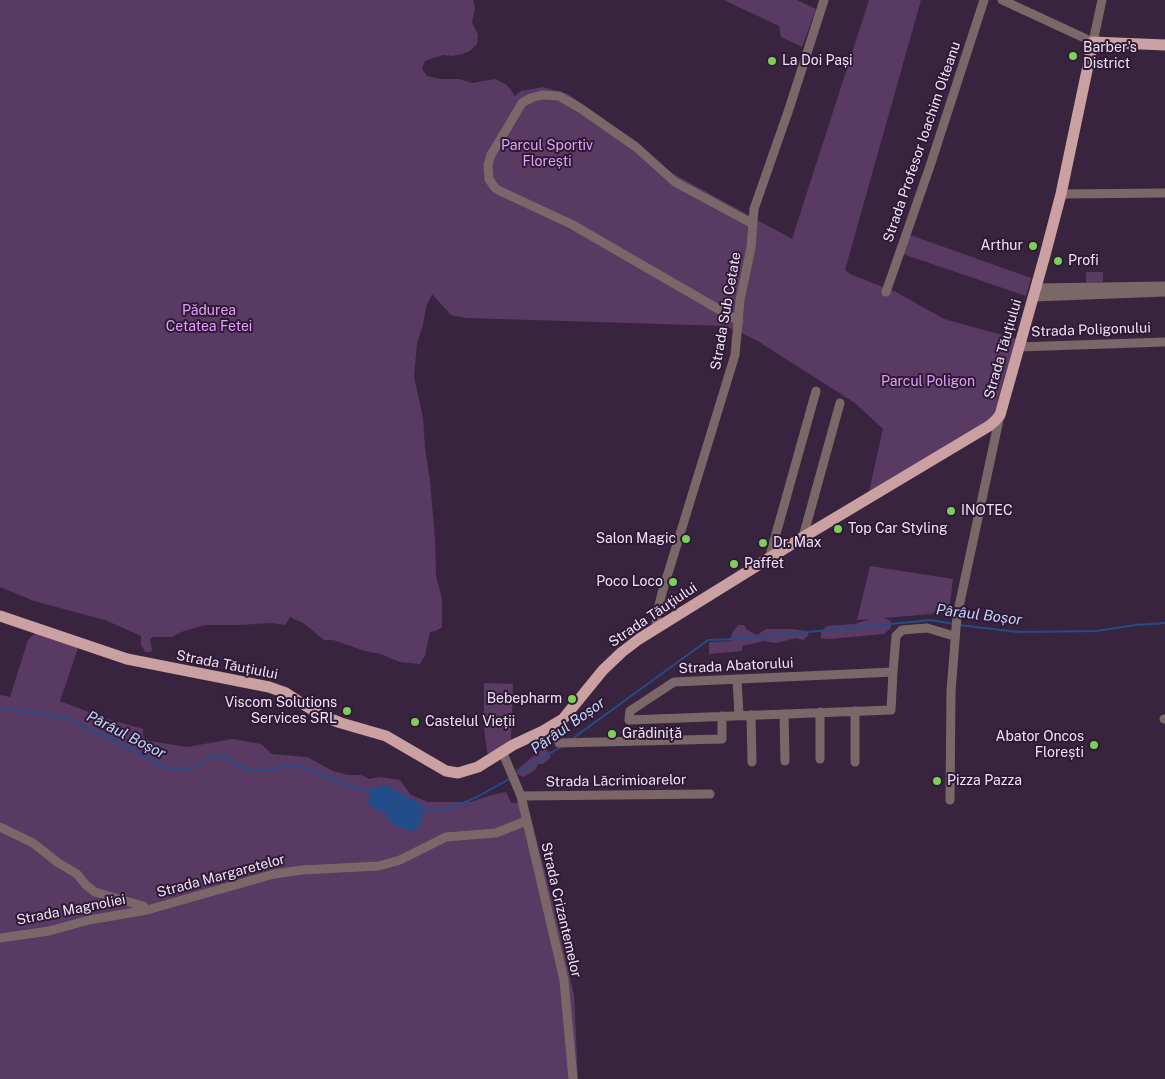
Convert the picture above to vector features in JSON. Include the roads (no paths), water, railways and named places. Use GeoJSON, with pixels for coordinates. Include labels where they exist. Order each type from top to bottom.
{"type":"FeatureCollection","features":[{"type":"Feature","properties":{"kind":"main road"},"geometry":{"type":"LineString","coordinates":[[1093,42],[1165,45]]}},
{"type":"Feature","properties":{"kind":"main road","name":"Strada Tăuțiului"},"geometry":{"type":"LineString","coordinates":[[0,616],[126,660],[269,687],[286,693],[320,715],[386,736],[440,768],[451,772],[465,772],[505,753],[563,719],[611,661],[656,629],[803,537],[989,426],[1000,415],[1061,194],[1093,42]]}},
{"type":"Feature","properties":{"kind":"street","name":"Strada Sub Cetate"},"geometry":{"type":"LineString","coordinates":[[656,629],[657,613],[662,593],[735,355],[740,300],[751,248],[754,210],[824,0]]}},
{"type":"Feature","properties":{"kind":"street","name":"Strada Profesor Ioachim Olteanu"},"geometry":{"type":"LineString","coordinates":[[886,292],[930,166],[984,0]]}},
{"type":"Feature","properties":{"kind":"street"},"geometry":{"type":"LineString","coordinates":[[1002,0],[1093,42],[1102,0]]}},
{"type":"Feature","properties":{"kind":"street"},"geometry":{"type":"LineString","coordinates":[[739,321],[571,224],[500,192],[489,179],[488,165],[491,156],[522,103],[542,95],[559,96],[580,108],[636,147],[675,182],[753,224]]}},
{"type":"Feature","properties":{"kind":"street"},"geometry":{"type":"LineString","coordinates":[[1061,194],[1165,192]]}},
{"type":"Feature","properties":{"kind":"street","name":"Strada Tăuțiului"},"geometry":{"type":"LineString","coordinates":[[1035,292],[1165,286]]}},
{"type":"Feature","properties":{"kind":"street"},"geometry":{"type":"LineString","coordinates":[[1035,292],[1165,292]]}},
{"type":"Feature","properties":{"kind":"street","name":"Strada Poligonului"},"geometry":{"type":"LineString","coordinates":[[1018,347],[1165,342]]}},
{"type":"Feature","properties":{"kind":"street"},"geometry":{"type":"LineString","coordinates":[[769,559],[816,391]]}},
{"type":"Feature","properties":{"kind":"street"},"geometry":{"type":"LineString","coordinates":[[803,537],[840,403]]}},
{"type":"Feature","properties":{"kind":"street"},"geometry":{"type":"LineString","coordinates":[[950,800],[951,691],[957,616],[1000,415]]}},
{"type":"Feature","properties":{"kind":"street","name":"Strada Abatorului"},"geometry":{"type":"LineString","coordinates":[[893,672],[674,682],[630,711],[629,720],[891,710],[896,636],[902,630],[927,628],[955,633]]}},
{"type":"Feature","properties":{"kind":"street"},"geometry":{"type":"LineString","coordinates":[[737,679],[739,715]]}},
{"type":"Feature","properties":{"kind":"street"},"geometry":{"type":"LineString","coordinates":[[855,711],[855,762]]}},
{"type":"Feature","properties":{"kind":"street"},"geometry":{"type":"LineString","coordinates":[[820,712],[820,759]]}},
{"type":"Feature","properties":{"kind":"street"},"geometry":{"type":"LineString","coordinates":[[784,714],[785,761]]}},
{"type":"Feature","properties":{"kind":"street"},"geometry":{"type":"LineString","coordinates":[[750,715],[752,762]]}},
{"type":"Feature","properties":{"kind":"street"},"geometry":{"type":"LineString","coordinates":[[559,743],[722,739],[722,716]]}},
{"type":"Feature","properties":{"kind":"street","name":"Strada Crizantemelor"},"geometry":{"type":"LineString","coordinates":[[505,753],[522,796],[526,821],[564,980],[573,1079]]}},
{"type":"Feature","properties":{"kind":"street","name":"Strada Lăcrimioarelor"},"geometry":{"type":"LineString","coordinates":[[522,796],[710,794]]}},
{"type":"Feature","properties":{"kind":"street","name":"Strada Margaretelor"},"geometry":{"type":"LineString","coordinates":[[0,827],[33,843],[76,874],[95,892],[143,906],[148,910],[274,874],[302,870],[379,866],[400,860],[446,837],[496,833],[526,821]]}},
{"type":"Feature","properties":{"kind":"street","name":"Strada Magnoliei"},"geometry":{"type":"LineString","coordinates":[[0,938],[49,931],[89,920],[148,910]]}},
{"type":"Feature","properties":{"kind":"water"},"geometry":{"type":"Polygon","coordinates":[[[388,786],[422,805],[424,809],[419,827],[412,832],[396,826],[386,817],[385,812],[375,810],[367,803],[372,787],[388,786]]]}},
{"type":"Feature","properties":{"kind":"waterway","name":"Pârâul Boșor"},"geometry":{"type":"LineString","coordinates":[[572,739],[708,640],[737,639],[931,620],[954,624]]}},
{"type":"Feature","properties":{"kind":"waterway","name":"Pârâul Boșor"},"geometry":{"type":"LineString","coordinates":[[959,625],[1018,632],[1097,631],[1135,625],[1165,623]]}},
{"type":"Feature","properties":{"kind":"waterway","name":"Pârâul Boșor"},"geometry":{"type":"LineString","coordinates":[[0,708],[68,718],[166,768],[191,769],[212,757],[227,757],[236,765],[253,771],[268,771],[286,765],[305,768],[357,789],[371,791]]}},
{"type":"Feature","properties":{"kind":"waterway","name":"Pârâul Boșor"},"geometry":{"type":"LineString","coordinates":[[515,775],[562,746]]}},
{"type":"Feature","properties":{"kind":"waterway","name":"Pârâul Boșor"},"geometry":{"type":"LineString","coordinates":[[421,808],[431,811],[448,809],[477,797],[511,778]]}},
{"type":"Feature","properties":{"kind":"place","name":"Barber's District"},"geometry":{"type":"Point","coordinates":[1073,56]}},
{"type":"Feature","properties":{"kind":"place","name":"La Doi Pași"},"geometry":{"type":"Point","coordinates":[772,61]}},
{"type":"Feature","properties":{"kind":"place","name":"Arthur"},"geometry":{"type":"Point","coordinates":[1033,246]}},
{"type":"Feature","properties":{"kind":"place","name":"Profi"},"geometry":{"type":"Point","coordinates":[1058,261]}},
{"type":"Feature","properties":{"kind":"place","name":"INOTEC"},"geometry":{"type":"Point","coordinates":[951,511]}},
{"type":"Feature","properties":{"kind":"place","name":"Top Car Styling"},"geometry":{"type":"Point","coordinates":[838,529]}},
{"type":"Feature","properties":{"kind":"place","name":"Salon Magic"},"geometry":{"type":"Point","coordinates":[686,539]}},
{"type":"Feature","properties":{"kind":"place","name":"Dr. Max"},"geometry":{"type":"Point","coordinates":[763,543]}},
{"type":"Feature","properties":{"kind":"place","name":"Paffet"},"geometry":{"type":"Point","coordinates":[734,564]}},
{"type":"Feature","properties":{"kind":"place","name":"Poco Loco"},"geometry":{"type":"Point","coordinates":[673,582]}},
{"type":"Feature","properties":{"kind":"place","name":"Bebepharm"},"geometry":{"type":"Point","coordinates":[572,699]}},
{"type":"Feature","properties":{"kind":"place","name":"Viscom Solutions Services SRL"},"geometry":{"type":"Point","coordinates":[347,711]}},
{"type":"Feature","properties":{"kind":"place","name":"Castelul Vieții"},"geometry":{"type":"Point","coordinates":[415,722]}},
{"type":"Feature","properties":{"kind":"place","name":"Grădiniță"},"geometry":{"type":"Point","coordinates":[612,734]}},
{"type":"Feature","properties":{"kind":"place","name":"Abator Oncos Florești"},"geometry":{"type":"Point","coordinates":[1094,745]}},
{"type":"Feature","properties":{"kind":"place","name":"Pizza Pazza"},"geometry":{"type":"Point","coordinates":[937,781]}},
{"type":"Feature","properties":{"kind":"park label","name":"Parcul Sportiv Florești"},"geometry":{"type":"Point","coordinates":[547,154]}},
{"type":"Feature","properties":{"kind":"park label","name":"Pădurea Cetatea Fetei"},"geometry":{"type":"Point","coordinates":[209,320]}},
{"type":"Feature","properties":{"kind":"park label","name":"Parcul Poligon"},"geometry":{"type":"Point","coordinates":[928,382]}}]}
